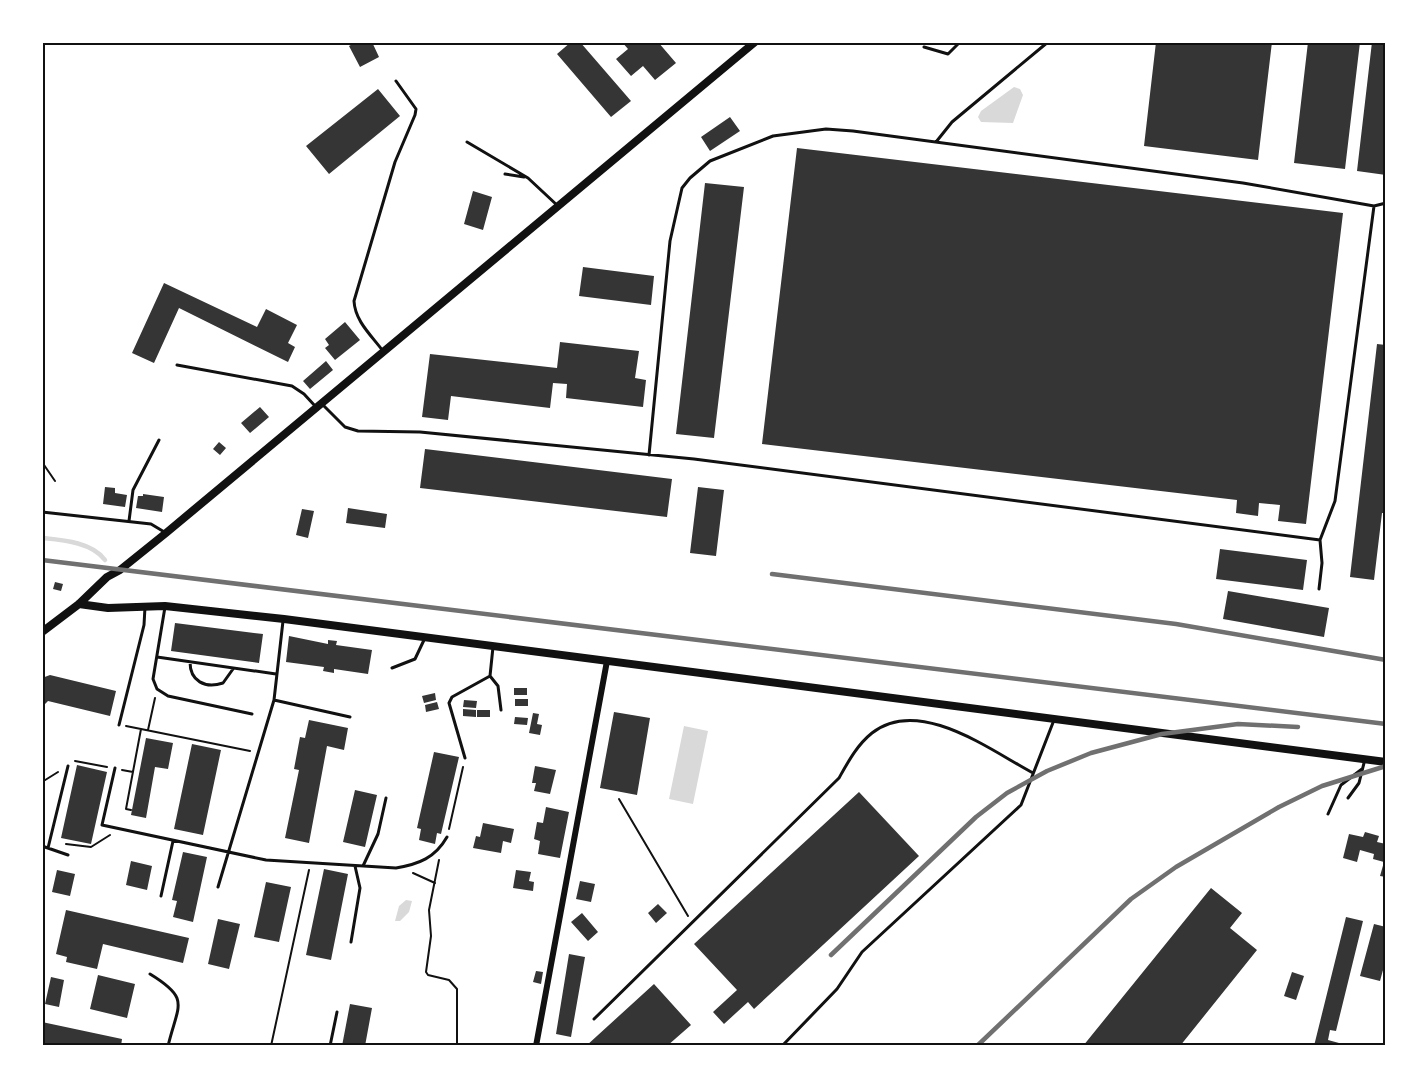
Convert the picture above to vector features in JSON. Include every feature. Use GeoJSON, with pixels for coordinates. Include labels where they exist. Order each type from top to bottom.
{"type":"FeatureCollection","features":[{"type":"Feature","properties":{"kind":"street"},"geometry":{"type":"LineString","coordinates":[[42,632],[79,604],[107,577],[120,570],[166,533],[756,42]]}},
{"type":"Feature","properties":{"kind":"street"},"geometry":{"type":"LineString","coordinates":[[79,604],[108,608],[165,606],[284,619],[1054,718],[1363,764],[1386,762]]}},
{"type":"Feature","properties":{"kind":"street"},"geometry":{"type":"LineString","coordinates":[[536,1046],[607,661]]}},
{"type":"Feature","properties":{"kind":"lane"},"geometry":{"type":"LineString","coordinates":[[924,47],[948,54],[960,42]]}},
{"type":"Feature","properties":{"kind":"lane"},"geometry":{"type":"LineString","coordinates":[[936,142],[952,122],[1048,42]]}},
{"type":"Feature","properties":{"kind":"lane"},"geometry":{"type":"LineString","coordinates":[[383,351],[361,322],[355,311],[354,301],[395,162],[415,115],[416,109],[396,81]]}},
{"type":"Feature","properties":{"kind":"lane"},"geometry":{"type":"LineString","coordinates":[[650,455],[670,241],[677,205],[682,188],[690,178],[710,161],[727,153],[795,131],[852,131],[1243,183],[1374,206],[1386,203]]}},
{"type":"Feature","properties":{"kind":"lane"},"geometry":{"type":"LineString","coordinates":[[467,142],[528,178],[559,207]]}},
{"type":"Feature","properties":{"kind":"lane"},"geometry":{"type":"LineString","coordinates":[[506,174],[528,178]]}},
{"type":"Feature","properties":{"kind":"lane"},"geometry":{"type":"LineString","coordinates":[[1319,589],[1322,563],[1320,540],[1335,501],[1374,206]]}},
{"type":"Feature","properties":{"kind":"lane"},"geometry":{"type":"LineString","coordinates":[[177,365],[292,386],[345,426],[358,431],[420,432],[650,455],[1320,540]]}},
{"type":"Feature","properties":{"kind":"lane"},"geometry":{"type":"LineString","coordinates":[[129,521],[133,490],[159,440]]}},
{"type":"Feature","properties":{"kind":"lane"},"geometry":{"type":"LineString","coordinates":[[42,512],[151,524],[166,533]]}},
{"type":"Feature","properties":{"kind":"lane"},"geometry":{"type":"LineString","coordinates":[[119,725],[144,625],[145,606]]}},
{"type":"Feature","properties":{"kind":"lane"},"geometry":{"type":"LineString","coordinates":[[165,606],[153,680],[157,689],[168,696],[252,714]]}},
{"type":"Feature","properties":{"kind":"lane"},"geometry":{"type":"LineString","coordinates":[[218,887],[226,852],[259,753],[273,700],[284,619]]}},
{"type":"Feature","properties":{"kind":"lane"},"geometry":{"type":"LineString","coordinates":[[392,668],[415,659],[423,647],[424,638]]}},
{"type":"Feature","properties":{"kind":"lane"},"geometry":{"type":"LineString","coordinates":[[494,646],[490,676],[501,695],[501,710]]}},
{"type":"Feature","properties":{"kind":"lane"},"geometry":{"type":"LineString","coordinates":[[157,657],[277,674]]}},
{"type":"Feature","properties":{"kind":"lane"},"geometry":{"type":"LineString","coordinates":[[190,662],[191,673],[195,679],[208,686],[222,683],[233,668]]}},
{"type":"Feature","properties":{"kind":"lane"},"geometry":{"type":"LineString","coordinates":[[465,758],[449,703],[452,697],[490,676]]}},
{"type":"Feature","properties":{"kind":"lane"},"geometry":{"type":"LineString","coordinates":[[273,700],[350,717]]}},
{"type":"Feature","properties":{"kind":"lane"},"geometry":{"type":"LineString","coordinates":[[782,1046],[837,989],[862,952],[1021,805],[1054,718]]}},
{"type":"Feature","properties":{"kind":"lane"},"geometry":{"type":"LineString","coordinates":[[594,1018],[839,778],[854,751],[872,734],[888,724],[924,720],[950,729],[1033,773]]}},
{"type":"Feature","properties":{"kind":"lane"},"geometry":{"type":"LineString","coordinates":[[1348,798],[1359,783],[1363,764]]}},
{"type":"Feature","properties":{"kind":"lane"},"geometry":{"type":"LineString","coordinates":[[1328,814],[1341,786],[1363,764]]}},
{"type":"Feature","properties":{"kind":"lane"},"geometry":{"type":"LineString","coordinates":[[48,848],[68,766]]}},
{"type":"Feature","properties":{"kind":"lane"},"geometry":{"type":"LineString","coordinates":[[115,768],[102,825],[226,852],[266,860],[396,868],[416,865],[433,856],[447,837]]}},
{"type":"Feature","properties":{"kind":"lane"},"geometry":{"type":"LineString","coordinates":[[363,866],[378,834],[386,798]]}},
{"type":"Feature","properties":{"kind":"lane"},"geometry":{"type":"LineString","coordinates":[[161,896],[173,840]]}},
{"type":"Feature","properties":{"kind":"lane"},"geometry":{"type":"LineString","coordinates":[[42,846],[68,855]]}},
{"type":"Feature","properties":{"kind":"lane"},"geometry":{"type":"LineString","coordinates":[[351,942],[360,888],[355,866]]}},
{"type":"Feature","properties":{"kind":"lane"},"geometry":{"type":"LineString","coordinates":[[150,974],[172,988],[179,1001],[168,1046]]}},
{"type":"Feature","properties":{"kind":"lane"},"geometry":{"type":"LineString","coordinates":[[330,1046],[337,1012]]}},
{"type":"Feature","properties":{"kind":"path"},"geometry":{"type":"LineString","coordinates":[[42,462],[55,481]]}},
{"type":"Feature","properties":{"kind":"path"},"geometry":{"type":"LineString","coordinates":[[148,730],[157,689]]}},
{"type":"Feature","properties":{"kind":"path"},"geometry":{"type":"LineString","coordinates":[[119,725],[259,753]]}},
{"type":"Feature","properties":{"kind":"path"},"geometry":{"type":"LineString","coordinates":[[131,810],[126,809],[141,729]]}},
{"type":"Feature","properties":{"kind":"path"},"geometry":{"type":"LineString","coordinates":[[447,837],[465,758]]}},
{"type":"Feature","properties":{"kind":"path"},"geometry":{"type":"LineString","coordinates":[[42,782],[77,760],[133,772]]}},
{"type":"Feature","properties":{"kind":"path"},"geometry":{"type":"LineString","coordinates":[[619,800],[692,924]]}},
{"type":"Feature","properties":{"kind":"path"},"geometry":{"type":"LineString","coordinates":[[48,848],[71,843],[91,847],[118,829]]}},
{"type":"Feature","properties":{"kind":"path"},"geometry":{"type":"LineString","coordinates":[[441,848],[429,910],[431,936],[426,972],[428,975],[449,980],[457,989],[457,1046]]}},
{"type":"Feature","properties":{"kind":"path"},"geometry":{"type":"LineString","coordinates":[[272,1046],[311,863]]}},
{"type":"Feature","properties":{"kind":"path"},"geometry":{"type":"LineString","coordinates":[[396,868],[435,883]]}},
{"type":"Feature","properties":{"kind":"shaded area"},"geometry":{"type":"Polygon","coordinates":[[[1014,87],[1020,89],[1023,95],[1013,123],[981,122],[978,117],[981,111],[1014,87]]]}},
{"type":"Feature","properties":{"kind":"shaded area"},"geometry":{"type":"Polygon","coordinates":[[[684,726],[708,731],[693,804],[669,799],[684,726]]]}},
{"type":"Feature","properties":{"kind":"shaded area"},"geometry":{"type":"Polygon","coordinates":[[[406,900],[412,901],[409,912],[400,921],[395,921],[399,906],[406,900]]]}},
{"type":"Feature","properties":{"kind":"building"},"geometry":{"type":"Polygon","coordinates":[[[356,42],[372,42],[379,57],[360,67],[349,46],[356,42]]]}},
{"type":"Feature","properties":{"kind":"building"},"geometry":{"type":"Polygon","coordinates":[[[571,42],[580,42],[631,101],[611,117],[557,54],[571,42]]]}},
{"type":"Feature","properties":{"kind":"building"},"geometry":{"type":"Polygon","coordinates":[[[622,42],[658,42],[676,63],[655,80],[643,66],[631,76],[616,59],[628,49],[622,42]]]}},
{"type":"Feature","properties":{"kind":"building"},"geometry":{"type":"Polygon","coordinates":[[[1156,42],[1272,42],[1258,160],[1144,146],[1156,42]]]}},
{"type":"Feature","properties":{"kind":"building"},"geometry":{"type":"Polygon","coordinates":[[[1308,42],[1360,42],[1345,169],[1294,163],[1308,42]]]}},
{"type":"Feature","properties":{"kind":"building"},"geometry":{"type":"Polygon","coordinates":[[[1372,42],[1386,42],[1386,175],[1357,171],[1372,42]]]}},
{"type":"Feature","properties":{"kind":"building"},"geometry":{"type":"Polygon","coordinates":[[[378,89],[400,116],[329,174],[306,146],[378,89]]]}},
{"type":"Feature","properties":{"kind":"building"},"geometry":{"type":"Polygon","coordinates":[[[730,117],[740,131],[710,151],[701,137],[730,117]]]}},
{"type":"Feature","properties":{"kind":"building"},"geometry":{"type":"Polygon","coordinates":[[[797,148],[1343,213],[1306,524],[1278,521],[1280,505],[1259,503],[1258,516],[1236,513],[1237,500],[762,444],[797,148]]]}},
{"type":"Feature","properties":{"kind":"building"},"geometry":{"type":"Polygon","coordinates":[[[705,183],[744,187],[714,438],[676,434],[705,183]]]}},
{"type":"Feature","properties":{"kind":"building"},"geometry":{"type":"Polygon","coordinates":[[[473,191],[492,197],[483,230],[464,224],[473,191]]]}},
{"type":"Feature","properties":{"kind":"building"},"geometry":{"type":"Polygon","coordinates":[[[583,267],[654,276],[651,305],[579,296],[583,267]]]}},
{"type":"Feature","properties":{"kind":"building"},"geometry":{"type":"Polygon","coordinates":[[[164,283],[257,327],[266,309],[297,325],[288,343],[295,347],[288,362],[179,308],[154,363],[132,353],[164,283]]]}},
{"type":"Feature","properties":{"kind":"building"},"geometry":{"type":"Polygon","coordinates":[[[345,322],[360,340],[335,360],[325,348],[329,345],[325,339],[345,322]]]}},
{"type":"Feature","properties":{"kind":"building"},"geometry":{"type":"Polygon","coordinates":[[[560,342],[639,351],[635,378],[646,380],[643,407],[566,398],[567,384],[553,383],[550,408],[451,396],[448,420],[422,417],[430,354],[557,368],[560,342]]]}},
{"type":"Feature","properties":{"kind":"building"},"geometry":{"type":"Polygon","coordinates":[[[1377,344],[1386,345],[1386,513],[1382,513],[1374,580],[1350,577],[1377,344]]]}},
{"type":"Feature","properties":{"kind":"building"},"geometry":{"type":"Polygon","coordinates":[[[326,361],[333,370],[310,389],[303,381],[326,361]]]}},
{"type":"Feature","properties":{"kind":"building"},"geometry":{"type":"Polygon","coordinates":[[[260,407],[269,417],[250,433],[241,423],[260,407]]]}},
{"type":"Feature","properties":{"kind":"building"},"geometry":{"type":"Polygon","coordinates":[[[219,442],[226,448],[220,455],[213,449],[219,442]]]}},
{"type":"Feature","properties":{"kind":"building"},"geometry":{"type":"Polygon","coordinates":[[[425,449],[672,479],[667,517],[420,488],[425,449]]]}},
{"type":"Feature","properties":{"kind":"building"},"geometry":{"type":"Polygon","coordinates":[[[105,487],[115,488],[115,493],[127,495],[125,507],[103,504],[105,487]]]}},
{"type":"Feature","properties":{"kind":"building"},"geometry":{"type":"Polygon","coordinates":[[[698,487],[724,490],[716,556],[690,553],[698,487]]]}},
{"type":"Feature","properties":{"kind":"building"},"geometry":{"type":"Polygon","coordinates":[[[143,494],[164,497],[162,512],[136,508],[138,496],[143,496],[143,494]]]}},
{"type":"Feature","properties":{"kind":"building"},"geometry":{"type":"Polygon","coordinates":[[[348,508],[387,514],[385,528],[346,523],[348,508]]]}},
{"type":"Feature","properties":{"kind":"building"},"geometry":{"type":"Polygon","coordinates":[[[302,509],[314,511],[308,538],[296,535],[302,509]]]}},
{"type":"Feature","properties":{"kind":"building"},"geometry":{"type":"Polygon","coordinates":[[[1220,549],[1307,560],[1303,590],[1216,579],[1220,549]]]}},
{"type":"Feature","properties":{"kind":"building"},"geometry":{"type":"Polygon","coordinates":[[[55,582],[63,584],[61,591],[53,589],[55,582]]]}},
{"type":"Feature","properties":{"kind":"building"},"geometry":{"type":"Polygon","coordinates":[[[1228,591],[1329,608],[1324,637],[1223,619],[1228,591]]]}},
{"type":"Feature","properties":{"kind":"building"},"geometry":{"type":"Polygon","coordinates":[[[175,623],[263,634],[259,663],[171,651],[175,623]]]}},
{"type":"Feature","properties":{"kind":"building"},"geometry":{"type":"Polygon","coordinates":[[[289,636],[328,644],[328,640],[337,641],[336,645],[372,650],[368,674],[334,669],[334,673],[323,671],[324,667],[286,662],[289,636]]]}},
{"type":"Feature","properties":{"kind":"building"},"geometry":{"type":"Polygon","coordinates":[[[50,675],[116,691],[110,716],[48,701],[42,707],[42,678],[50,675]]]}},
{"type":"Feature","properties":{"kind":"building"},"geometry":{"type":"Polygon","coordinates":[[[514,688],[527,688],[527,695],[514,695],[514,688]]]}},
{"type":"Feature","properties":{"kind":"building"},"geometry":{"type":"Polygon","coordinates":[[[435,693],[436,700],[424,703],[422,696],[435,693]]]}},
{"type":"Feature","properties":{"kind":"building"},"geometry":{"type":"Polygon","coordinates":[[[515,699],[528,699],[528,706],[515,706],[515,699]]]}},
{"type":"Feature","properties":{"kind":"building"},"geometry":{"type":"Polygon","coordinates":[[[464,700],[477,701],[476,708],[463,707],[464,700]]]}},
{"type":"Feature","properties":{"kind":"building"},"geometry":{"type":"Polygon","coordinates":[[[437,702],[439,709],[426,712],[425,705],[437,702]]]}},
{"type":"Feature","properties":{"kind":"building"},"geometry":{"type":"Polygon","coordinates":[[[463,709],[476,710],[476,717],[463,716],[463,709]]]}},
{"type":"Feature","properties":{"kind":"building"},"geometry":{"type":"Polygon","coordinates":[[[477,710],[490,710],[490,717],[477,717],[477,710]]]}},
{"type":"Feature","properties":{"kind":"building"},"geometry":{"type":"Polygon","coordinates":[[[614,712],[650,718],[637,795],[600,788],[614,712]]]}},
{"type":"Feature","properties":{"kind":"building"},"geometry":{"type":"Polygon","coordinates":[[[533,713],[539,714],[537,724],[542,725],[540,735],[529,733],[533,713]]]}},
{"type":"Feature","properties":{"kind":"building"},"geometry":{"type":"Polygon","coordinates":[[[515,717],[528,718],[527,725],[514,724],[515,717]]]}},
{"type":"Feature","properties":{"kind":"building"},"geometry":{"type":"Polygon","coordinates":[[[309,720],[348,728],[344,750],[327,746],[309,843],[285,838],[299,770],[294,769],[300,737],[305,738],[309,720]]]}},
{"type":"Feature","properties":{"kind":"building"},"geometry":{"type":"Polygon","coordinates":[[[146,738],[173,743],[168,769],[155,767],[146,818],[131,815],[146,738]]]}},
{"type":"Feature","properties":{"kind":"building"},"geometry":{"type":"Polygon","coordinates":[[[192,744],[221,750],[203,835],[174,829],[192,744]]]}},
{"type":"Feature","properties":{"kind":"building"},"geometry":{"type":"Polygon","coordinates":[[[434,752],[459,757],[441,834],[437,833],[435,844],[419,840],[421,829],[417,828],[434,752]]]}},
{"type":"Feature","properties":{"kind":"building"},"geometry":{"type":"Polygon","coordinates":[[[77,765],[107,772],[91,844],[61,838],[77,765]]]}},
{"type":"Feature","properties":{"kind":"building"},"geometry":{"type":"Polygon","coordinates":[[[535,766],[556,770],[550,794],[534,791],[536,783],[532,783],[535,766]]]}},
{"type":"Feature","properties":{"kind":"building"},"geometry":{"type":"Polygon","coordinates":[[[355,790],[377,795],[365,847],[343,842],[355,790]]]}},
{"type":"Feature","properties":{"kind":"building"},"geometry":{"type":"Polygon","coordinates":[[[859,792],[919,856],[754,1009],[748,1002],[724,1024],[713,1012],[737,990],[694,944],[859,792]]]}},
{"type":"Feature","properties":{"kind":"building"},"geometry":{"type":"Polygon","coordinates":[[[546,807],[569,812],[560,858],[538,854],[540,841],[534,839],[537,822],[543,823],[546,807]]]}},
{"type":"Feature","properties":{"kind":"building"},"geometry":{"type":"Polygon","coordinates":[[[483,823],[514,829],[511,843],[503,841],[501,853],[473,848],[476,836],[480,837],[483,823]]]}},
{"type":"Feature","properties":{"kind":"building"},"geometry":{"type":"Polygon","coordinates":[[[1365,832],[1379,836],[1377,842],[1386,844],[1386,877],[1380,876],[1384,862],[1373,859],[1374,854],[1360,850],[1357,862],[1343,858],[1349,834],[1363,837],[1365,832]]]}},
{"type":"Feature","properties":{"kind":"building"},"geometry":{"type":"Polygon","coordinates":[[[183,852],[207,857],[193,922],[173,917],[177,901],[172,900],[183,852]]]}},
{"type":"Feature","properties":{"kind":"building"},"geometry":{"type":"Polygon","coordinates":[[[131,861],[152,866],[147,890],[126,885],[131,861]]]}},
{"type":"Feature","properties":{"kind":"building"},"geometry":{"type":"Polygon","coordinates":[[[324,869],[348,874],[331,960],[306,955],[324,869]]]}},
{"type":"Feature","properties":{"kind":"building"},"geometry":{"type":"Polygon","coordinates":[[[57,870],[75,874],[70,896],[52,892],[57,870]]]}},
{"type":"Feature","properties":{"kind":"building"},"geometry":{"type":"Polygon","coordinates":[[[516,870],[531,872],[529,881],[534,882],[533,891],[513,888],[516,870]]]}},
{"type":"Feature","properties":{"kind":"building"},"geometry":{"type":"Polygon","coordinates":[[[580,881],[595,884],[591,902],[576,899],[580,881]]]}},
{"type":"Feature","properties":{"kind":"building"},"geometry":{"type":"Polygon","coordinates":[[[266,882],[291,887],[279,942],[254,937],[266,882]]]}},
{"type":"Feature","properties":{"kind":"building"},"geometry":{"type":"Polygon","coordinates":[[[1211,888],[1242,913],[1230,928],[1257,950],[1180,1046],[1083,1046],[1211,888]]]}},
{"type":"Feature","properties":{"kind":"building"},"geometry":{"type":"Polygon","coordinates":[[[658,904],[667,913],[656,923],[648,913],[658,904]]]}},
{"type":"Feature","properties":{"kind":"building"},"geometry":{"type":"Polygon","coordinates":[[[66,910],[189,938],[183,963],[103,944],[97,969],[66,962],[67,957],[56,954],[66,910]]]}},
{"type":"Feature","properties":{"kind":"building"},"geometry":{"type":"Polygon","coordinates":[[[582,913],[598,932],[588,941],[571,922],[582,913]]]}},
{"type":"Feature","properties":{"kind":"building"},"geometry":{"type":"Polygon","coordinates":[[[1346,917],[1363,921],[1336,1031],[1330,1030],[1328,1040],[1350,1046],[1314,1046],[1346,917]]]}},
{"type":"Feature","properties":{"kind":"building"},"geometry":{"type":"Polygon","coordinates":[[[218,919],[240,924],[229,969],[208,964],[218,919]]]}},
{"type":"Feature","properties":{"kind":"building"},"geometry":{"type":"Polygon","coordinates":[[[1374,924],[1386,927],[1386,959],[1380,981],[1360,976],[1374,924]]]}},
{"type":"Feature","properties":{"kind":"building"},"geometry":{"type":"Polygon","coordinates":[[[569,954],[585,957],[571,1037],[556,1034],[569,954]]]}},
{"type":"Feature","properties":{"kind":"building"},"geometry":{"type":"Polygon","coordinates":[[[536,971],[543,972],[541,984],[533,982],[536,971]]]}},
{"type":"Feature","properties":{"kind":"building"},"geometry":{"type":"Polygon","coordinates":[[[1292,972],[1304,976],[1296,1000],[1284,996],[1292,972]]]}},
{"type":"Feature","properties":{"kind":"building"},"geometry":{"type":"Polygon","coordinates":[[[98,975],[135,984],[127,1018],[90,1009],[98,975]]]}},
{"type":"Feature","properties":{"kind":"building"},"geometry":{"type":"Polygon","coordinates":[[[51,977],[64,980],[59,1007],[45,1004],[51,977]]]}},
{"type":"Feature","properties":{"kind":"building"},"geometry":{"type":"Polygon","coordinates":[[[654,984],[691,1025],[667,1046],[586,1046],[654,984]]]}},
{"type":"Feature","properties":{"kind":"building"},"geometry":{"type":"Polygon","coordinates":[[[350,1004],[372,1008],[365,1046],[342,1046],[350,1004]]]}},
{"type":"Feature","properties":{"kind":"building"},"geometry":{"type":"Polygon","coordinates":[[[42,1022],[122,1039],[121,1046],[42,1046],[42,1022]]]}},
{"type":"Feature","properties":{"kind":"waterway"},"geometry":{"type":"LineString","coordinates":[[42,538],[85,546],[105,560]]}},
{"type":"Feature","properties":{"kind":"railway"},"geometry":{"type":"LineString","coordinates":[[42,560],[1386,724]]}},
{"type":"Feature","properties":{"kind":"railway"},"geometry":{"type":"LineString","coordinates":[[772,574],[1176,624],[1386,660]]}},
{"type":"Feature","properties":{"kind":"railway"},"geometry":{"type":"LineString","coordinates":[[831,955],[976,817],[1007,793],[1047,771],[1091,753],[1162,734],[1238,724],[1298,727]]}},
{"type":"Feature","properties":{"kind":"railway"},"geometry":{"type":"LineString","coordinates":[[977,1046],[1131,899],[1176,867],[1279,807],[1322,786],[1386,766]]}}]}
